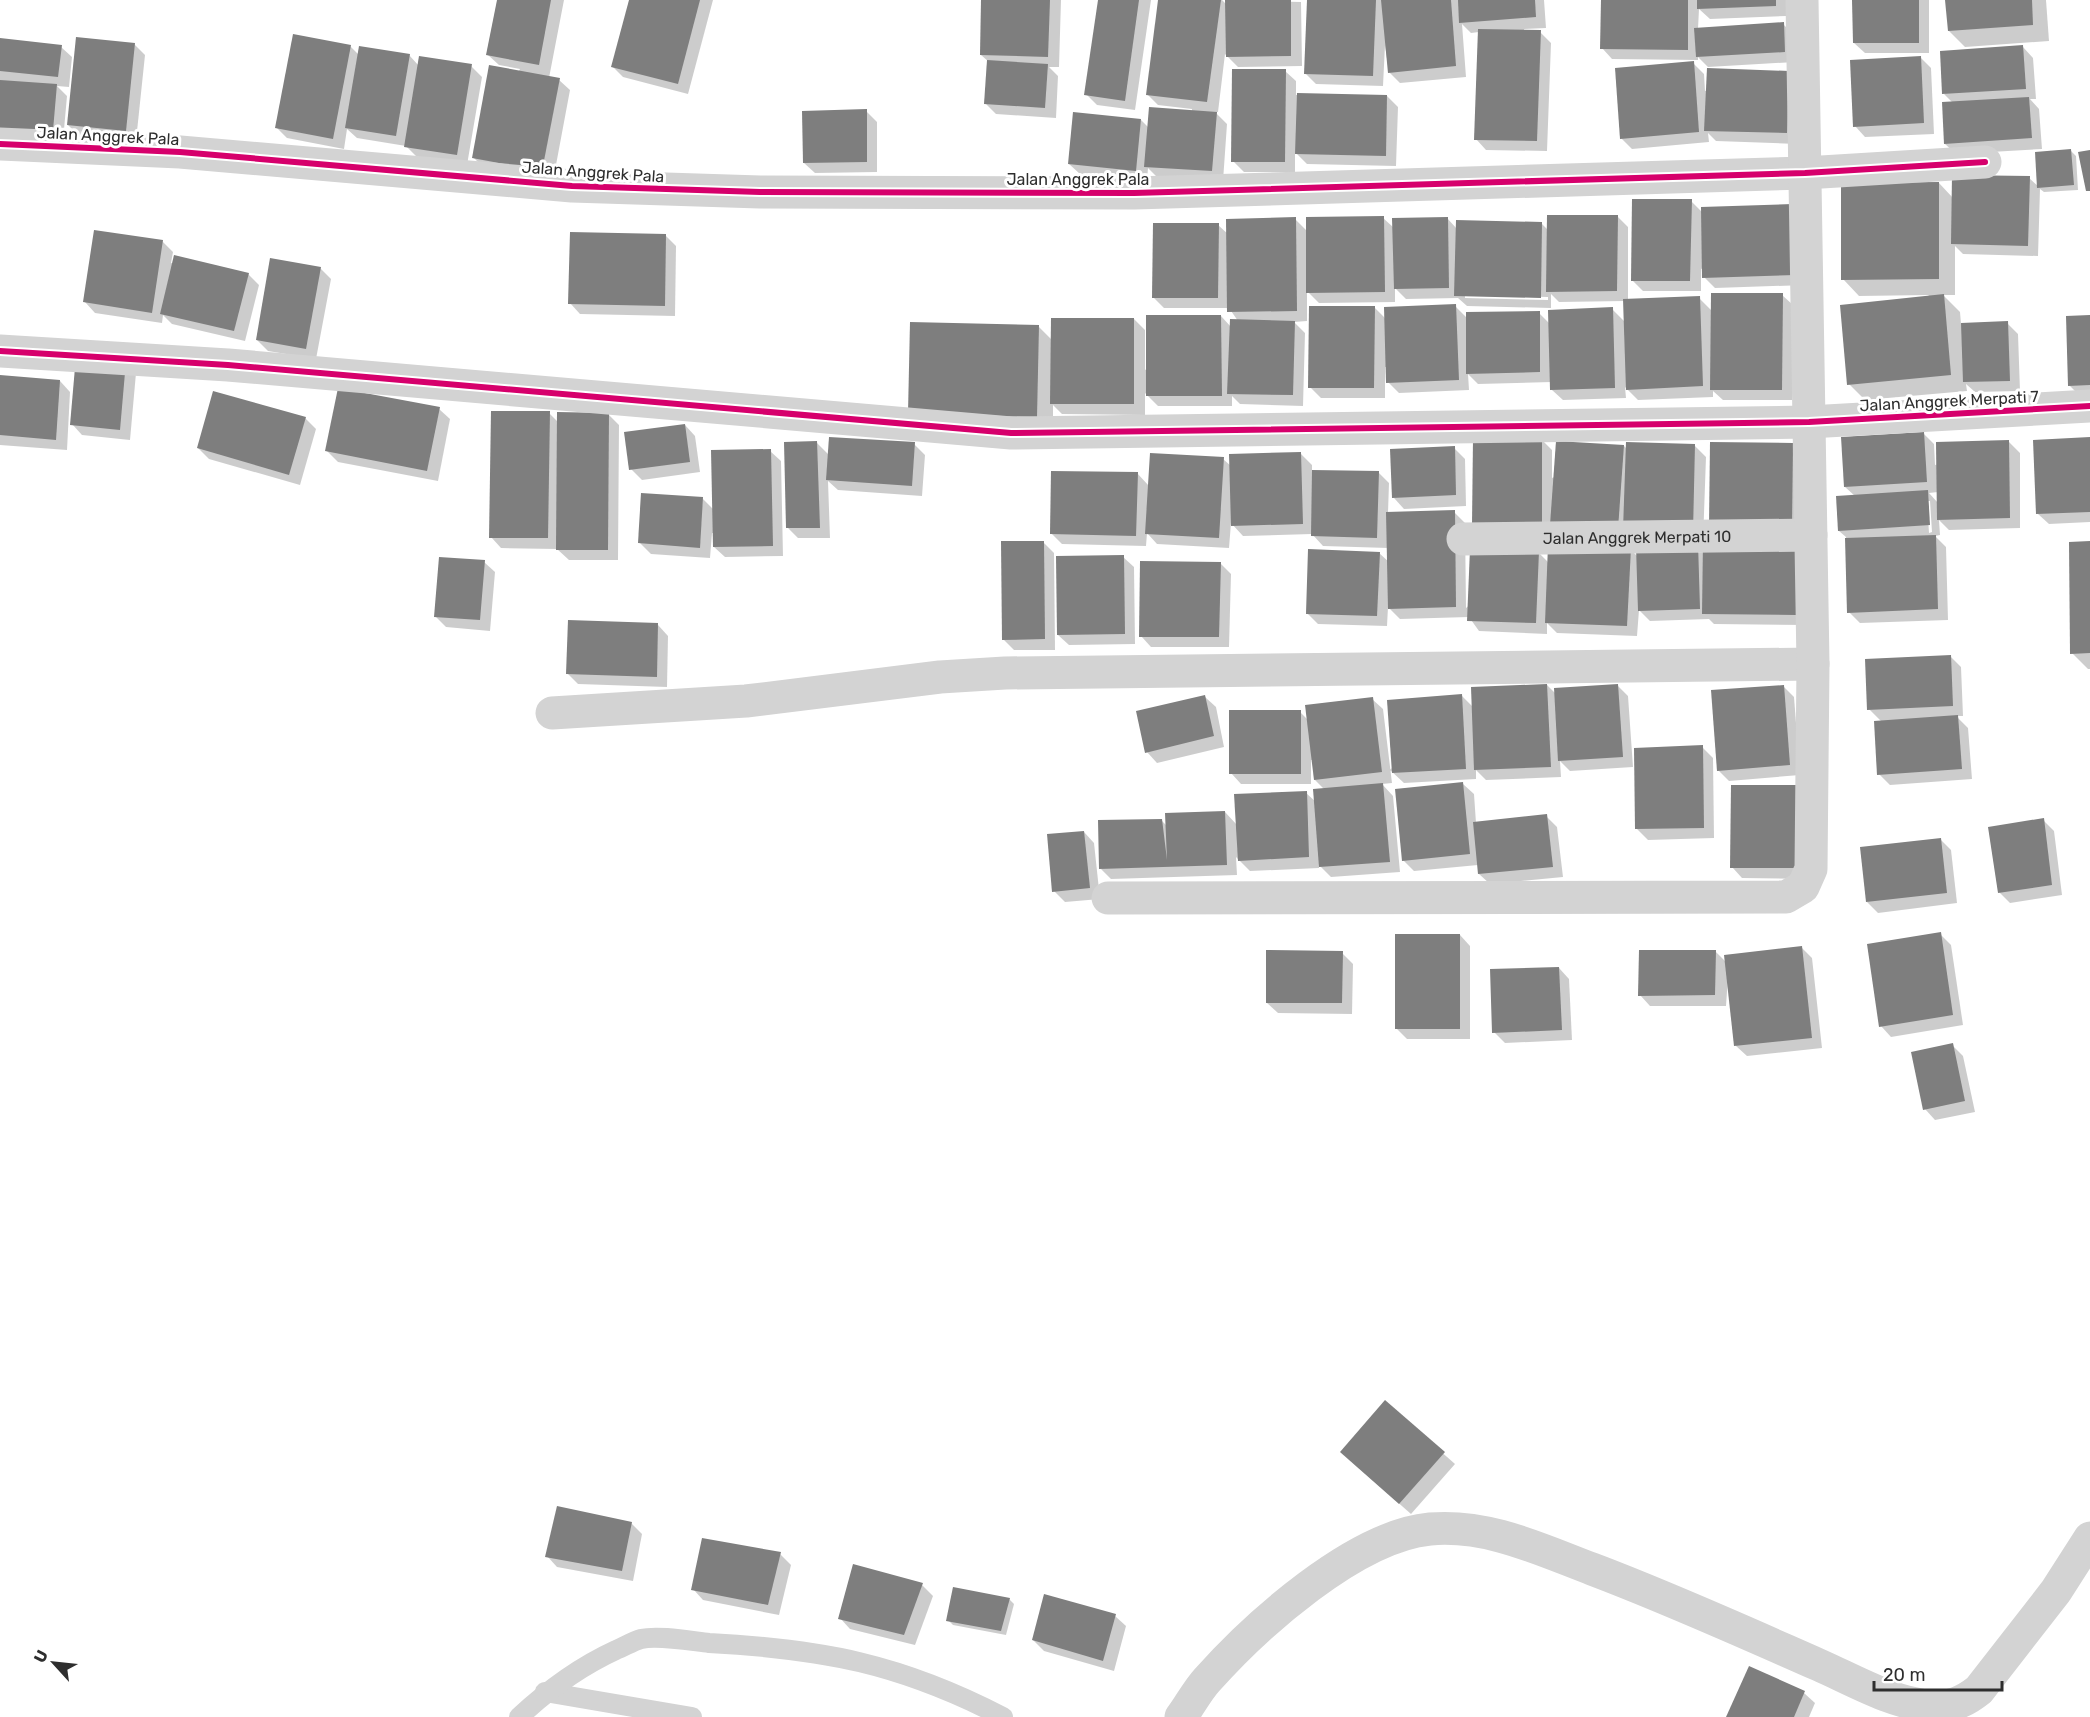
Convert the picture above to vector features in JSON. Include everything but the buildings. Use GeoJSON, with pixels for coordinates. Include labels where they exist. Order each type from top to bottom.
{"type":"FeatureCollection","features":[{"type":"Feature","properties":{"kind":"street"},"geometry":{"type":"LineString","coordinates":[[1108,898],[1786,897],[1803,887],[1811,869],[1813,664],[1802,0]]}},
{"type":"Feature","properties":{"kind":"street","name":"Jalan Anggrek Pala"},"geometry":{"type":"LineString","coordinates":[[0,144],[180,152],[572,186],[654,190],[944,194],[1186,192],[1805,173],[1985,162]]}},
{"type":"Feature","properties":{"kind":"street","name":"Jalan Anggrek Merpati 7"},"geometry":{"type":"LineString","coordinates":[[0,351],[228,365],[1011,433],[1809,422],[2090,406]]}},
{"type":"Feature","properties":{"kind":"street","name":"Jalan Anggrek Merpati 10"},"geometry":{"type":"LineString","coordinates":[[1463,539],[1811,535]]}},
{"type":"Feature","properties":{"kind":"street"},"geometry":{"type":"LineString","coordinates":[[552,713],[746,701],[940,677],[1005,673],[1813,664]]}},
{"type":"Feature","properties":{"kind":"street"},"geometry":{"type":"LineString","coordinates":[[1181,1717],[1207,1680],[1280,1611],[1326,1574],[1396,1536],[1429,1529],[1460,1529],[1505,1535],[1657,1594],[1882,1693],[1928,1706],[1949,1707],[1966,1701],[1979,1690],[2056,1591],[2090,1538]]}},
{"type":"Feature","properties":{"kind":"lane"},"geometry":{"type":"LineString","coordinates":[[519,1717],[545,1692],[587,1663],[642,1639],[776,1647],[830,1654],[891,1668],[959,1694],[1003,1717]]}},
{"type":"Feature","properties":{"kind":"lane"},"geometry":{"type":"LineString","coordinates":[[545,1692],[692,1717]]}},
{"type":"Feature","properties":{"kind":"cycle path"},"geometry":{"type":"LineString","coordinates":[[0,144],[180,152],[572,186],[760,192],[1134,193],[1805,173],[1985,162]]}},
{"type":"Feature","properties":{"kind":"cycle path"},"geometry":{"type":"LineString","coordinates":[[0,351],[228,365],[1011,433],[1809,422],[2090,406]]}}]}
